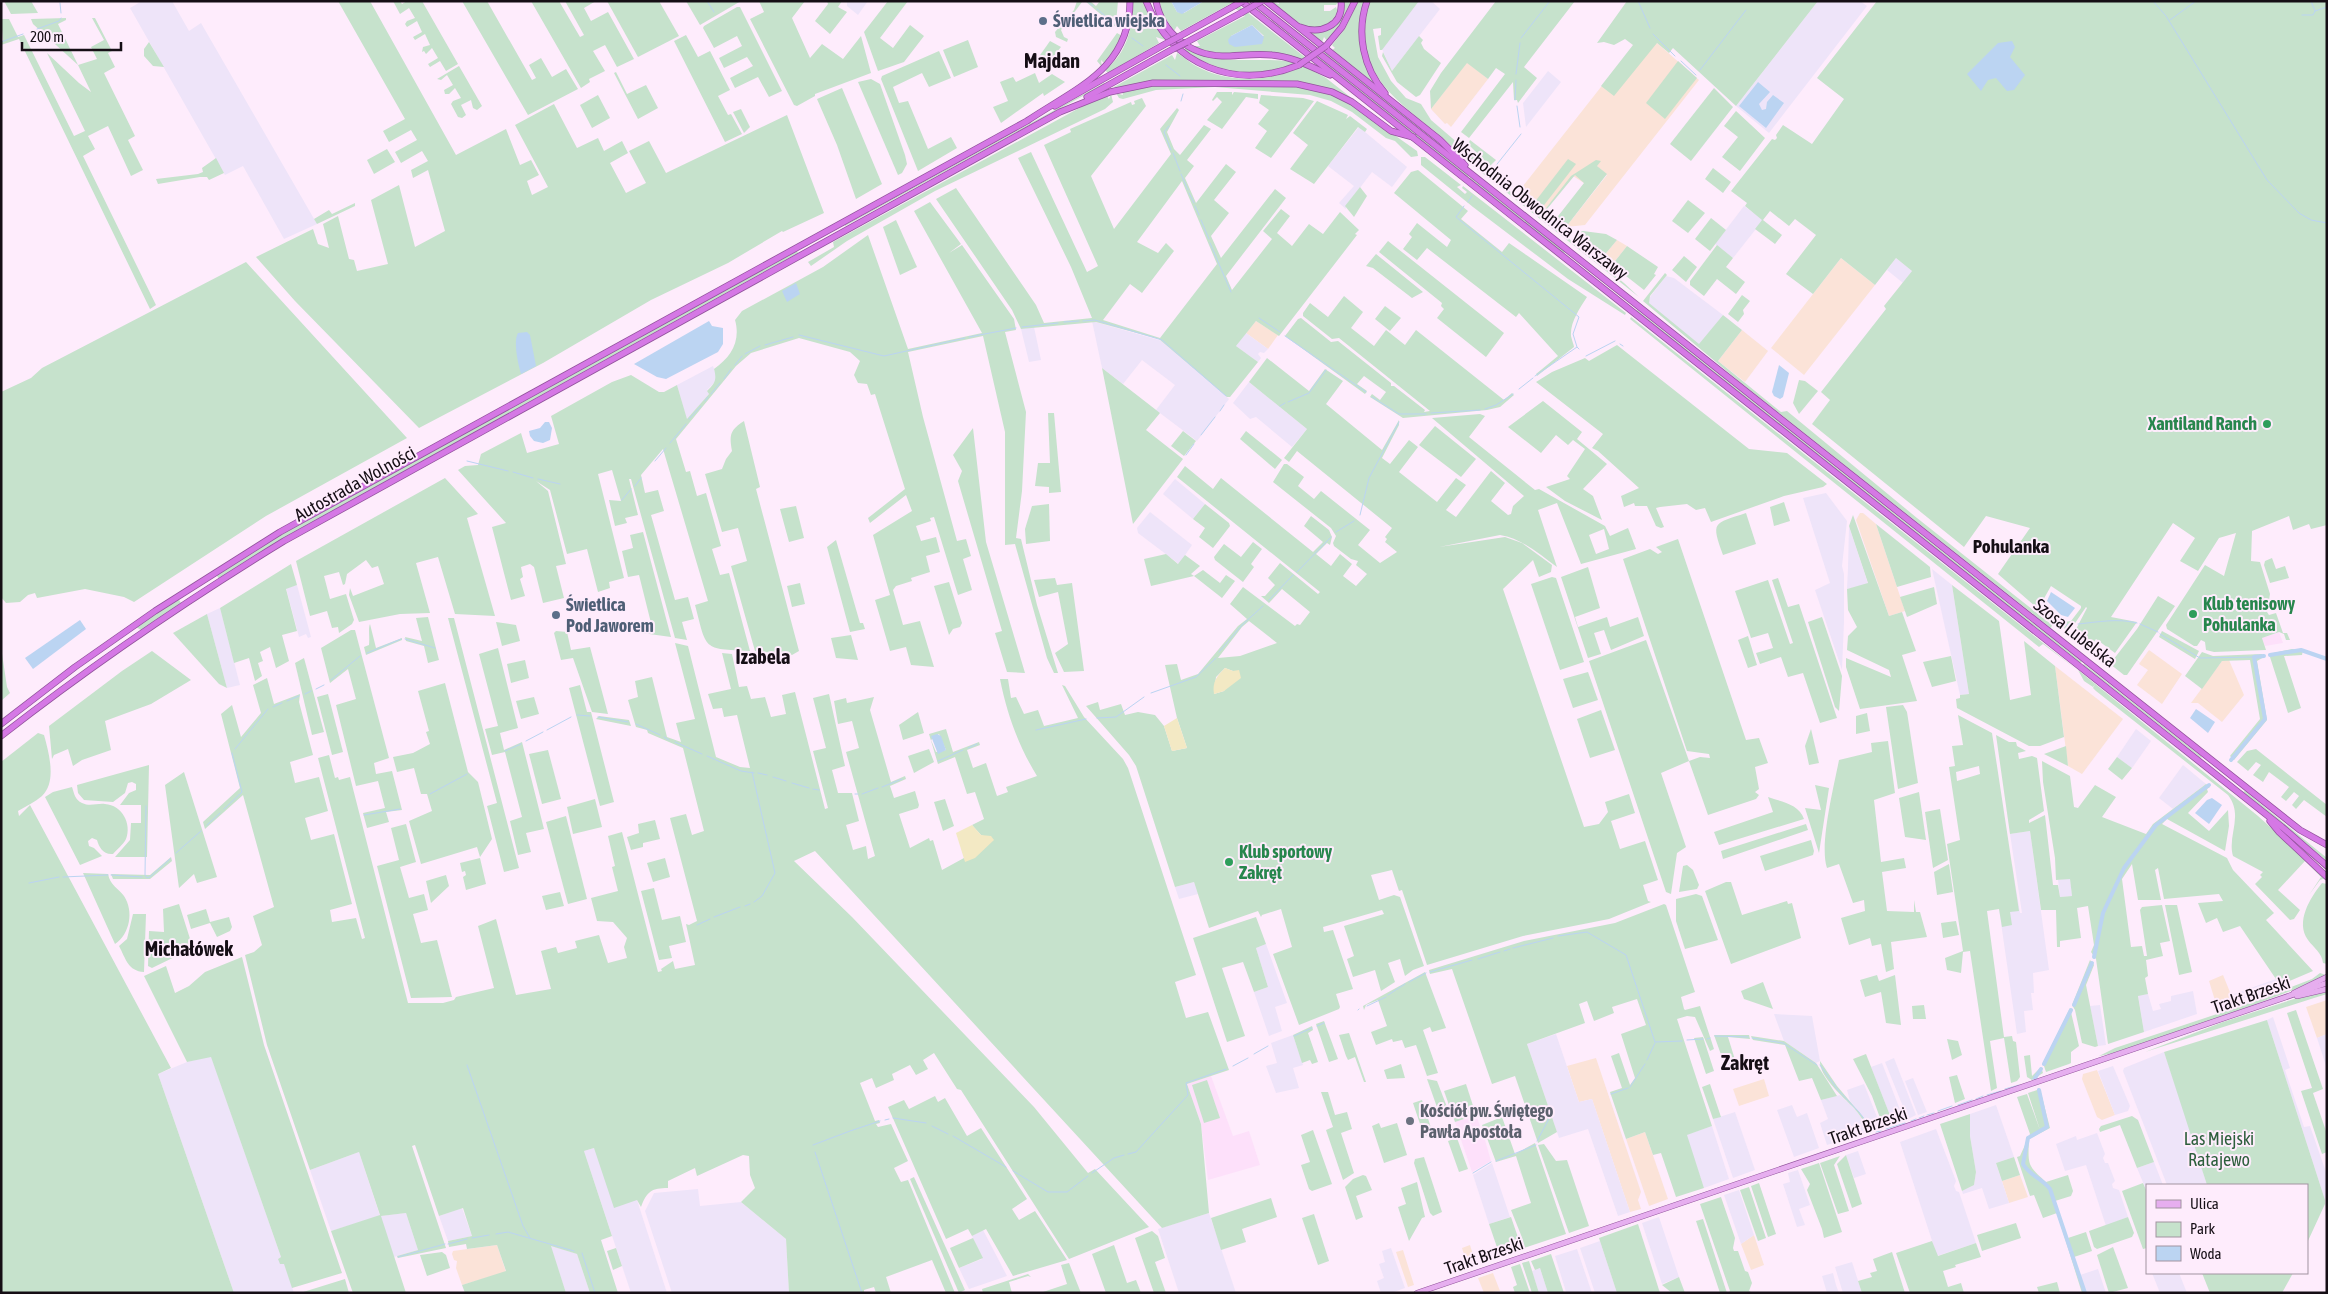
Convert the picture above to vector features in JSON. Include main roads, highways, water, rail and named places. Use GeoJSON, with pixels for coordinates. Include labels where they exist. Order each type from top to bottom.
{"type":"FeatureCollection","features":[{"type":"Feature","properties":{"kind":"highway"},"geometry":{"type":"LineString","coordinates":[[1027,121],[1101,71],[1115,56],[1124,40],[1130,20],[1130,1]]}},
{"type":"Feature","properties":{"kind":"highway"},"geometry":{"type":"LineString","coordinates":[[1146,1],[1156,23],[1166,37],[1182,52],[1205,66],[1226,73],[1249,76],[1273,73],[1299,65],[1326,46],[1342,27],[1355,1]]}},
{"type":"Feature","properties":{"kind":"highway"},"geometry":{"type":"LineString","coordinates":[[1156,1],[1159,13],[1167,28],[1177,39],[1193,49],[1213,55],[1263,54],[1284,57],[1299,61],[1339,78]]}},
{"type":"Feature","properties":{"kind":"highway"},"geometry":{"type":"LineString","coordinates":[[1027,121],[1242,1],[1339,78]]}},
{"type":"Feature","properties":{"kind":"highway","name":"Wschodnia Obwodnica Warszawy"},"geometry":{"type":"LineString","coordinates":[[1253,1],[1808,440]]}},
{"type":"Feature","properties":{"kind":"highway","name":"Autostrada Wolności"},"geometry":{"type":"LineString","coordinates":[[1,736],[120,647],[201,592],[268,551],[1060,112],[1111,88],[1173,49],[1262,1]]}},
{"type":"Feature","properties":{"kind":"highway"},"geometry":{"type":"LineString","coordinates":[[1266,1],[1452,150],[1477,178]]}},
{"type":"Feature","properties":{"kind":"highway"},"geometry":{"type":"LineString","coordinates":[[1294,24],[1312,31],[1328,28],[1340,15],[1341,1]]}},
{"type":"Feature","properties":{"kind":"highway"},"geometry":{"type":"LineString","coordinates":[[1367,1],[1362,31],[1364,52],[1375,79],[1393,102]]}},
{"type":"Feature","properties":{"kind":"highway","name":"Wschodnia Obwodnica Warszawy"},"geometry":{"type":"LineString","coordinates":[[1339,78],[1803,448]]}},
{"type":"Feature","properties":{"kind":"highway"},"geometry":{"type":"LineString","coordinates":[[1111,88],[1165,82],[1311,86],[1343,96],[1391,131],[1413,137]]}},
{"type":"Feature","properties":{"kind":"highway","name":"Autostrada Wolności"},"geometry":{"type":"LineString","coordinates":[[1,724],[114,639],[254,547],[347,494],[1027,121]]}},
{"type":"Feature","properties":{"kind":"highway","name":"Szosa Lubelska"},"geometry":{"type":"LineString","coordinates":[[1808,440],[2300,830],[2327,845]]}},
{"type":"Feature","properties":{"kind":"highway","name":"Szosa Lubelska"},"geometry":{"type":"LineString","coordinates":[[1803,448],[2264,813]]}},
{"type":"Feature","properties":{"kind":"highway"},"geometry":{"type":"LineString","coordinates":[[2264,813],[2327,866]]}},
{"type":"Feature","properties":{"kind":"highway"},"geometry":{"type":"LineString","coordinates":[[2264,813],[2279,832],[2327,877]]}},
{"type":"Feature","properties":{"kind":"main road"},"geometry":{"type":"LineString","coordinates":[[2289,996],[2299,989],[2327,977]]}},
{"type":"Feature","properties":{"kind":"main road","name":"Trakt Brzeski"},"geometry":{"type":"LineString","coordinates":[[1417,1293],[2327,983]]}},
{"type":"Feature","properties":{"kind":"main road"},"geometry":{"type":"LineString","coordinates":[[2289,996],[2303,996],[2327,989]]}},
{"type":"Feature","properties":{"kind":"water"},"geometry":{"type":"Polygon","coordinates":[[[1171,1],[1204,1],[1182,14],[1177,12],[1171,1]]]}},
{"type":"Feature","properties":{"kind":"water"},"geometry":{"type":"Polygon","coordinates":[[[1252,25],[1264,37],[1262,44],[1235,47],[1229,44],[1228,40],[1231,36],[1252,25]]]}},
{"type":"Feature","properties":{"kind":"water"},"geometry":{"type":"Polygon","coordinates":[[[2012,41],[2015,47],[2010,57],[2025,75],[2014,90],[2007,91],[1996,78],[1988,80],[1981,91],[1967,74],[1998,43],[2012,41]]]}},
{"type":"Feature","properties":{"kind":"water"},"geometry":{"type":"Polygon","coordinates":[[[1758,82],[1770,92],[1759,104],[1762,110],[1766,109],[1767,102],[1773,95],[1784,103],[1766,128],[1739,106],[1758,82]]]}},
{"type":"Feature","properties":{"kind":"water"},"geometry":{"type":"Polygon","coordinates":[[[796,283],[800,294],[787,302],[782,291],[796,283]]]}},
{"type":"Feature","properties":{"kind":"water"},"geometry":{"type":"Polygon","coordinates":[[[709,321],[712,326],[723,328],[723,344],[718,352],[666,379],[657,377],[634,364],[709,321]]]}},
{"type":"Feature","properties":{"kind":"water"},"geometry":{"type":"Polygon","coordinates":[[[527,332],[530,335],[536,366],[521,374],[516,353],[516,341],[518,333],[527,332]]]}},
{"type":"Feature","properties":{"kind":"water"},"geometry":{"type":"Polygon","coordinates":[[[1779,365],[1789,373],[1783,397],[1780,399],[1774,396],[1772,392],[1779,365]]]}},
{"type":"Feature","properties":{"kind":"water"},"geometry":{"type":"Polygon","coordinates":[[[545,422],[549,422],[552,428],[550,440],[543,443],[534,441],[529,431],[540,428],[545,422]]]}},
{"type":"Feature","properties":{"kind":"water"},"geometry":{"type":"Polygon","coordinates":[[[2051,592],[2075,608],[2068,617],[2061,615],[2047,601],[2051,592]]]}},
{"type":"Feature","properties":{"kind":"water"},"geometry":{"type":"Polygon","coordinates":[[[80,620],[86,629],[33,669],[25,658],[80,620]]]}},
{"type":"Feature","properties":{"kind":"water"},"geometry":{"type":"Polygon","coordinates":[[[2196,709],[2215,722],[2208,733],[2190,718],[2196,709]]]}},
{"type":"Feature","properties":{"kind":"water"},"geometry":{"type":"Polygon","coordinates":[[[937,734],[941,736],[946,750],[938,754],[931,736],[937,734]]]}},
{"type":"Feature","properties":{"kind":"water"},"geometry":{"type":"Polygon","coordinates":[[[2212,798],[2222,805],[2209,824],[2195,813],[2207,800],[2212,798]]]}},
{"type":"Feature","properties":{"kind":"waterway"},"geometry":{"type":"LineString","coordinates":[[707,1],[714,12]]}},
{"type":"Feature","properties":{"kind":"waterway"},"geometry":{"type":"LineString","coordinates":[[1087,1],[1093,6]]}},
{"type":"Feature","properties":{"kind":"waterway"},"geometry":{"type":"LineString","coordinates":[[1521,38],[1550,1]]}},
{"type":"Feature","properties":{"kind":"waterway"},"geometry":{"type":"LineString","coordinates":[[1638,1],[1650,28]]}},
{"type":"Feature","properties":{"kind":"waterway"},"geometry":{"type":"LineString","coordinates":[[2153,1],[2166,16],[2267,180],[2299,213],[2311,220],[2327,223]]}},
{"type":"Feature","properties":{"kind":"waterway"},"geometry":{"type":"LineString","coordinates":[[2170,20],[2196,1]]}},
{"type":"Feature","properties":{"kind":"waterway"},"geometry":{"type":"LineString","coordinates":[[2311,1],[2315,11]]}},
{"type":"Feature","properties":{"kind":"waterway"},"geometry":{"type":"LineString","coordinates":[[60,3],[61,13]]}},
{"type":"Feature","properties":{"kind":"waterway"},"geometry":{"type":"LineString","coordinates":[[2302,15],[2313,15],[2315,11],[2327,7]]}},
{"type":"Feature","properties":{"kind":"waterway"},"geometry":{"type":"LineString","coordinates":[[1097,9],[1121,29]]}},
{"type":"Feature","properties":{"kind":"waterway"},"geometry":{"type":"LineString","coordinates":[[1700,70],[1746,10]]}},
{"type":"Feature","properties":{"kind":"waterway"},"geometry":{"type":"LineString","coordinates":[[37,29],[59,21],[61,18]]}},
{"type":"Feature","properties":{"kind":"waterway"},"geometry":{"type":"LineString","coordinates":[[1,42],[23,34]]}},
{"type":"Feature","properties":{"kind":"waterway"},"geometry":{"type":"LineString","coordinates":[[1653,34],[1675,56]]}},
{"type":"Feature","properties":{"kind":"waterway"},"geometry":{"type":"LineString","coordinates":[[1132,38],[1143,46]]}},
{"type":"Feature","properties":{"kind":"waterway"},"geometry":{"type":"LineString","coordinates":[[1516,74],[1520,43]]}},
{"type":"Feature","properties":{"kind":"waterway"},"geometry":{"type":"LineString","coordinates":[[1681,61],[1696,75]]}},
{"type":"Feature","properties":{"kind":"waterway"},"geometry":{"type":"LineString","coordinates":[[1166,65],[1180,76]]}},
{"type":"Feature","properties":{"kind":"waterway"},"geometry":{"type":"LineString","coordinates":[[1515,100],[1516,80]]}},
{"type":"Feature","properties":{"kind":"waterway"},"geometry":{"type":"LineString","coordinates":[[1181,101],[1183,94]]}},
{"type":"Feature","properties":{"kind":"waterway"},"geometry":{"type":"LineString","coordinates":[[1517,106],[1520,127]]}},
{"type":"Feature","properties":{"kind":"waterway"},"geometry":{"type":"LineString","coordinates":[[1169,126],[1164,132],[1171,150]]}},
{"type":"Feature","properties":{"kind":"waterway"},"geometry":{"type":"LineString","coordinates":[[1494,168],[1521,134]]}},
{"type":"Feature","properties":{"kind":"waterway"},"geometry":{"type":"LineString","coordinates":[[1173,153],[1180,171]]}},
{"type":"Feature","properties":{"kind":"waterway"},"geometry":{"type":"LineString","coordinates":[[1181,174],[1188,190]]}},
{"type":"Feature","properties":{"kind":"waterway"},"geometry":{"type":"LineString","coordinates":[[1189,193],[1194,203]]}},
{"type":"Feature","properties":{"kind":"waterway"},"geometry":{"type":"LineString","coordinates":[[1468,202],[1472,196]]}},
{"type":"Feature","properties":{"kind":"waterway"},"geometry":{"type":"LineString","coordinates":[[1195,206],[1199,215]]}},
{"type":"Feature","properties":{"kind":"waterway"},"geometry":{"type":"LineString","coordinates":[[1464,206],[1456,217],[1579,317],[1573,334],[1577,347]]}},
{"type":"Feature","properties":{"kind":"waterway"},"geometry":{"type":"LineString","coordinates":[[1201,220],[1209,239]]}},
{"type":"Feature","properties":{"kind":"waterway"},"geometry":{"type":"LineString","coordinates":[[1210,243],[1231,292]]}},
{"type":"Feature","properties":{"kind":"waterway"},"geometry":{"type":"LineString","coordinates":[[1259,318],[1280,332]]}},
{"type":"Feature","properties":{"kind":"waterway"},"geometry":{"type":"LineString","coordinates":[[1083,321],[1095,320],[1162,340],[1226,396]]}},
{"type":"Feature","properties":{"kind":"waterway"},"geometry":{"type":"LineString","coordinates":[[1064,322],[1079,321]]}},
{"type":"Feature","properties":{"kind":"waterway"},"geometry":{"type":"LineString","coordinates":[[1022,327],[1058,323]]}},
{"type":"Feature","properties":{"kind":"waterway"},"geometry":{"type":"LineString","coordinates":[[969,337],[1016,328]]}},
{"type":"Feature","properties":{"kind":"waterway"},"geometry":{"type":"LineString","coordinates":[[799,335],[884,356],[965,338]]}},
{"type":"Feature","properties":{"kind":"waterway"},"geometry":{"type":"LineString","coordinates":[[1285,336],[1366,392]]}},
{"type":"Feature","properties":{"kind":"waterway"},"geometry":{"type":"LineString","coordinates":[[765,345],[793,337]]}},
{"type":"Feature","properties":{"kind":"waterway"},"geometry":{"type":"LineString","coordinates":[[1586,356],[1615,341]]}},
{"type":"Feature","properties":{"kind":"waterway"},"geometry":{"type":"LineString","coordinates":[[745,354],[760,346]]}},
{"type":"Feature","properties":{"kind":"waterway"},"geometry":{"type":"LineString","coordinates":[[1535,376],[1577,347],[1579,349]]}},
{"type":"Feature","properties":{"kind":"waterway"},"geometry":{"type":"LineString","coordinates":[[735,365],[742,356]]}},
{"type":"Feature","properties":{"kind":"waterway"},"geometry":{"type":"LineString","coordinates":[[724,379],[731,369]]}},
{"type":"Feature","properties":{"kind":"waterway"},"geometry":{"type":"LineString","coordinates":[[1288,402],[1309,393],[1326,370]]}},
{"type":"Feature","properties":{"kind":"waterway"},"geometry":{"type":"LineString","coordinates":[[1519,389],[1533,378]]}},
{"type":"Feature","properties":{"kind":"waterway"},"geometry":{"type":"LineString","coordinates":[[711,394],[720,383]]}},
{"type":"Feature","properties":{"kind":"waterway"},"geometry":{"type":"LineString","coordinates":[[1485,409],[1496,405],[1513,394]]}},
{"type":"Feature","properties":{"kind":"waterway"},"geometry":{"type":"LineString","coordinates":[[705,401],[708,397]]}},
{"type":"Feature","properties":{"kind":"waterway"},"geometry":{"type":"LineString","coordinates":[[1372,397],[1399,414],[1426,414]]}},
{"type":"Feature","properties":{"kind":"waterway"},"geometry":{"type":"LineString","coordinates":[[1280,406],[1285,403]]}},
{"type":"Feature","properties":{"kind":"waterway"},"geometry":{"type":"LineString","coordinates":[[1220,411],[1224,405]]}},
{"type":"Feature","properties":{"kind":"waterway"},"geometry":{"type":"LineString","coordinates":[[689,419],[701,406]]}},
{"type":"Feature","properties":{"kind":"waterway"},"geometry":{"type":"LineString","coordinates":[[1431,413],[1480,410]]}},
{"type":"Feature","properties":{"kind":"waterway"},"geometry":{"type":"LineString","coordinates":[[1201,435],[1215,417]]}},
{"type":"Feature","properties":{"kind":"waterway"},"geometry":{"type":"LineString","coordinates":[[1360,515],[1369,478],[1399,422]]}},
{"type":"Feature","properties":{"kind":"waterway"},"geometry":{"type":"LineString","coordinates":[[670,443],[686,424]]}},
{"type":"Feature","properties":{"kind":"waterway"},"geometry":{"type":"LineString","coordinates":[[1186,455],[1194,444]]}},
{"type":"Feature","properties":{"kind":"waterway"},"geometry":{"type":"LineString","coordinates":[[655,461],[666,448]]}},
{"type":"Feature","properties":{"kind":"waterway"},"geometry":{"type":"LineString","coordinates":[[467,461],[508,471]]}},
{"type":"Feature","properties":{"kind":"waterway"},"geometry":{"type":"LineString","coordinates":[[513,472],[533,478]]}},
{"type":"Feature","properties":{"kind":"waterway"},"geometry":{"type":"LineString","coordinates":[[635,486],[641,478]]}},
{"type":"Feature","properties":{"kind":"waterway"},"geometry":{"type":"LineString","coordinates":[[538,479],[560,484]]}},
{"type":"Feature","properties":{"kind":"waterway"},"geometry":{"type":"LineString","coordinates":[[622,500],[631,489]]}},
{"type":"Feature","properties":{"kind":"waterway"},"geometry":{"type":"LineString","coordinates":[[1336,532],[1354,521]]}},
{"type":"Feature","properties":{"kind":"waterway"},"geometry":{"type":"LineString","coordinates":[[1297,572],[1331,537]]}},
{"type":"Feature","properties":{"kind":"waterway"},"geometry":{"type":"LineString","coordinates":[[1269,600],[1293,575]]}},
{"type":"Feature","properties":{"kind":"waterway"},"geometry":{"type":"LineString","coordinates":[[1219,652],[1242,625],[1263,606]]}},
{"type":"Feature","properties":{"kind":"waterway"},"geometry":{"type":"LineString","coordinates":[[2078,624],[2100,621],[2137,623]]}},
{"type":"Feature","properties":{"kind":"waterway"},"geometry":{"type":"LineString","coordinates":[[2065,625],[2074,624]]}},
{"type":"Feature","properties":{"kind":"waterway"},"geometry":{"type":"LineString","coordinates":[[2140,624],[2158,632]]}},
{"type":"Feature","properties":{"kind":"waterway"},"geometry":{"type":"LineString","coordinates":[[2160,634],[2200,658],[2254,657]]}},
{"type":"Feature","properties":{"kind":"waterway"},"geometry":{"type":"LineString","coordinates":[[367,653],[401,639]]}},
{"type":"Feature","properties":{"kind":"waterway"},"geometry":{"type":"LineString","coordinates":[[405,639],[435,648]]}},
{"type":"Feature","properties":{"kind":"waterway"},"geometry":{"type":"LineString","coordinates":[[2270,655],[2301,650],[2327,659]]}},
{"type":"Feature","properties":{"kind":"waterway"},"geometry":{"type":"LineString","coordinates":[[331,680],[360,656]]}},
{"type":"Feature","properties":{"kind":"waterway"},"geometry":{"type":"LineString","coordinates":[[2231,760],[2265,719],[2254,657],[2264,656]]}},
{"type":"Feature","properties":{"kind":"waterway"},"geometry":{"type":"LineString","coordinates":[[1151,693],[1196,677],[1216,658]]}},
{"type":"Feature","properties":{"kind":"waterway"},"geometry":{"type":"LineString","coordinates":[[316,689],[324,685]]}},
{"type":"Feature","properties":{"kind":"waterway"},"geometry":{"type":"LineString","coordinates":[[305,694],[311,691]]}},
{"type":"Feature","properties":{"kind":"waterway"},"geometry":{"type":"LineString","coordinates":[[287,701],[299,696]]}},
{"type":"Feature","properties":{"kind":"waterway"},"geometry":{"type":"LineString","coordinates":[[1097,718],[1116,717],[1144,697]]}},
{"type":"Feature","properties":{"kind":"waterway"},"geometry":{"type":"LineString","coordinates":[[273,707],[282,703]]}},
{"type":"Feature","properties":{"kind":"waterway"},"geometry":{"type":"LineString","coordinates":[[235,749],[268,709]]}},
{"type":"Feature","properties":{"kind":"waterway"},"geometry":{"type":"LineString","coordinates":[[577,715],[590,716]]}},
{"type":"Feature","properties":{"kind":"waterway"},"geometry":{"type":"LineString","coordinates":[[547,730],[571,717]]}},
{"type":"Feature","properties":{"kind":"waterway"},"geometry":{"type":"LineString","coordinates":[[598,717],[628,722]]}},
{"type":"Feature","properties":{"kind":"waterway"},"geometry":{"type":"LineString","coordinates":[[1036,730],[1086,719]]}},
{"type":"Feature","properties":{"kind":"waterway"},"geometry":{"type":"LineString","coordinates":[[636,724],[660,735]]}},
{"type":"Feature","properties":{"kind":"waterway"},"geometry":{"type":"LineString","coordinates":[[526,741],[543,732]]}},
{"type":"Feature","properties":{"kind":"waterway"},"geometry":{"type":"LineString","coordinates":[[664,737],[669,740]]}},
{"type":"Feature","properties":{"kind":"waterway"},"geometry":{"type":"LineString","coordinates":[[675,742],[702,754]]}},
{"type":"Feature","properties":{"kind":"waterway"},"geometry":{"type":"LineString","coordinates":[[505,751],[521,744]]}},
{"type":"Feature","properties":{"kind":"waterway"},"geometry":{"type":"LineString","coordinates":[[968,748],[977,744]]}},
{"type":"Feature","properties":{"kind":"waterway"},"geometry":{"type":"LineString","coordinates":[[938,761],[963,750]]}},
{"type":"Feature","properties":{"kind":"waterway"},"geometry":{"type":"LineString","coordinates":[[224,809],[242,792],[232,753]]}},
{"type":"Feature","properties":{"kind":"waterway"},"geometry":{"type":"LineString","coordinates":[[707,756],[741,771],[754,773]]}},
{"type":"Feature","properties":{"kind":"waterway"},"geometry":{"type":"LineString","coordinates":[[752,772],[775,873],[762,896],[754,902]]}},
{"type":"Feature","properties":{"kind":"waterway"},"geometry":{"type":"LineString","coordinates":[[758,773],[767,775]]}},
{"type":"Feature","properties":{"kind":"waterway"},"geometry":{"type":"LineString","coordinates":[[430,794],[467,774]]}},
{"type":"Feature","properties":{"kind":"waterway"},"geometry":{"type":"LineString","coordinates":[[773,777],[786,781]]}},
{"type":"Feature","properties":{"kind":"waterway"},"geometry":{"type":"LineString","coordinates":[[882,787],[902,779]]}},
{"type":"Feature","properties":{"kind":"waterway"},"geometry":{"type":"LineString","coordinates":[[792,783],[809,788]]}},
{"type":"Feature","properties":{"kind":"waterway"},"geometry":{"type":"LineString","coordinates":[[2094,957],[2103,913],[2124,868],[2156,825],[2209,785]]}},
{"type":"Feature","properties":{"kind":"waterway"},"geometry":{"type":"LineString","coordinates":[[862,794],[878,788]]}},
{"type":"Feature","properties":{"kind":"waterway"},"geometry":{"type":"LineString","coordinates":[[813,789],[819,790]]}},
{"type":"Feature","properties":{"kind":"waterway"},"geometry":{"type":"LineString","coordinates":[[146,806],[145,875],[147,878],[170,859]]}},
{"type":"Feature","properties":{"kind":"waterway"},"geometry":{"type":"LineString","coordinates":[[364,815],[400,809]]}},
{"type":"Feature","properties":{"kind":"waterway"},"geometry":{"type":"LineString","coordinates":[[207,825],[220,813]]}},
{"type":"Feature","properties":{"kind":"waterway"},"geometry":{"type":"LineString","coordinates":[[176,853],[201,831]]}},
{"type":"Feature","properties":{"kind":"waterway"},"geometry":{"type":"LineString","coordinates":[[63,877],[108,875]]}},
{"type":"Feature","properties":{"kind":"waterway"},"geometry":{"type":"LineString","coordinates":[[111,875],[142,877]]}},
{"type":"Feature","properties":{"kind":"waterway"},"geometry":{"type":"LineString","coordinates":[[29,883],[59,877]]}},
{"type":"Feature","properties":{"kind":"waterway"},"geometry":{"type":"LineString","coordinates":[[745,906],[750,904]]}},
{"type":"Feature","properties":{"kind":"waterway"},"geometry":{"type":"LineString","coordinates":[[714,917],[740,907]]}},
{"type":"Feature","properties":{"kind":"waterway"},"geometry":{"type":"LineString","coordinates":[[697,925],[710,919]]}},
{"type":"Feature","properties":{"kind":"waterway"},"geometry":{"type":"LineString","coordinates":[[1558,936],[1587,932],[1626,955],[1655,1042],[1682,1041]]}},
{"type":"Feature","properties":{"kind":"waterway"},"geometry":{"type":"LineString","coordinates":[[1513,948],[1553,938]]}},
{"type":"Feature","properties":{"kind":"waterway"},"geometry":{"type":"LineString","coordinates":[[1504,951],[1510,949]]}},
{"type":"Feature","properties":{"kind":"waterway"},"geometry":{"type":"LineString","coordinates":[[1478,959],[1500,952]]}},
{"type":"Feature","properties":{"kind":"waterway"},"geometry":{"type":"LineString","coordinates":[[1430,972],[1472,960]]}},
{"type":"Feature","properties":{"kind":"waterway"},"geometry":{"type":"LineString","coordinates":[[2074,1005],[2092,963]]}},
{"type":"Feature","properties":{"kind":"waterway"},"geometry":{"type":"LineString","coordinates":[[1409,982],[1426,973]]}},
{"type":"Feature","properties":{"kind":"waterway"},"geometry":{"type":"LineString","coordinates":[[1388,995],[1405,984]]}},
{"type":"Feature","properties":{"kind":"waterway"},"geometry":{"type":"LineString","coordinates":[[1367,1006],[1386,997]]}},
{"type":"Feature","properties":{"kind":"waterway"},"geometry":{"type":"LineString","coordinates":[[2044,1064],[2071,1010]]}},
{"type":"Feature","properties":{"kind":"waterway"},"geometry":{"type":"LineString","coordinates":[[1317,1026],[1324,1023]]}},
{"type":"Feature","properties":{"kind":"waterway"},"geometry":{"type":"LineString","coordinates":[[1294,1036],[1312,1028]]}},
{"type":"Feature","properties":{"kind":"waterway"},"geometry":{"type":"LineString","coordinates":[[1715,1036],[1748,1037]]}},
{"type":"Feature","properties":{"kind":"waterway"},"geometry":{"type":"LineString","coordinates":[[1752,1038],[1783,1043],[1817,1065]]}},
{"type":"Feature","properties":{"kind":"waterway"},"geometry":{"type":"LineString","coordinates":[[1687,1040],[1703,1039]]}},
{"type":"Feature","properties":{"kind":"waterway"},"geometry":{"type":"LineString","coordinates":[[1647,1060],[1655,1043]]}},
{"type":"Feature","properties":{"kind":"waterway"},"geometry":{"type":"LineString","coordinates":[[1254,1054],[1268,1046]]}},
{"type":"Feature","properties":{"kind":"waterway"},"geometry":{"type":"LineString","coordinates":[[1233,1066],[1248,1058]]}},
{"type":"Feature","properties":{"kind":"waterway"},"geometry":{"type":"LineString","coordinates":[[1630,1087],[1645,1064]]}},
{"type":"Feature","properties":{"kind":"waterway"},"geometry":{"type":"LineString","coordinates":[[467,1065],[523,1226],[530,1238]]}},
{"type":"Feature","properties":{"kind":"waterway"},"geometry":{"type":"LineString","coordinates":[[1820,1065],[1838,1090],[1872,1129]]}},
{"type":"Feature","properties":{"kind":"waterway"},"geometry":{"type":"LineString","coordinates":[[1128,1154],[1136,1152],[1188,1095],[1186,1083],[1226,1069]]}},
{"type":"Feature","properties":{"kind":"waterway"},"geometry":{"type":"LineString","coordinates":[[2035,1078],[2041,1069]]}},
{"type":"Feature","properties":{"kind":"waterway"},"geometry":{"type":"LineString","coordinates":[[2005,1089],[2019,1085]]}},
{"type":"Feature","properties":{"kind":"waterway"},"geometry":{"type":"LineString","coordinates":[[1611,1094],[1628,1088]]}},
{"type":"Feature","properties":{"kind":"waterway"},"geometry":{"type":"LineString","coordinates":[[2039,1090],[2047,1127],[2028,1138],[2023,1164],[2050,1189],[2085,1293]]}},
{"type":"Feature","properties":{"kind":"waterway"},"geometry":{"type":"LineString","coordinates":[[1987,1095],[2001,1091]]}},
{"type":"Feature","properties":{"kind":"waterway"},"geometry":{"type":"LineString","coordinates":[[1976,1099],[1983,1096]]}},
{"type":"Feature","properties":{"kind":"waterway"},"geometry":{"type":"LineString","coordinates":[[1958,1105],[1972,1100]]}},
{"type":"Feature","properties":{"kind":"waterway"},"geometry":{"type":"LineString","coordinates":[[1938,1111],[1952,1106]]}},
{"type":"Feature","properties":{"kind":"waterway"},"geometry":{"type":"LineString","coordinates":[[1927,1115],[1934,1113]]}},
{"type":"Feature","properties":{"kind":"waterway"},"geometry":{"type":"LineString","coordinates":[[1919,1118],[1924,1116]]}},
{"type":"Feature","properties":{"kind":"waterway"},"geometry":{"type":"LineString","coordinates":[[1537,1141],[1550,1117]]}},
{"type":"Feature","properties":{"kind":"waterway"},"geometry":{"type":"LineString","coordinates":[[893,1118],[926,1123]]}},
{"type":"Feature","properties":{"kind":"waterway"},"geometry":{"type":"LineString","coordinates":[[885,1120],[889,1119]]}},
{"type":"Feature","properties":{"kind":"waterway"},"geometry":{"type":"LineString","coordinates":[[1911,1121],[1916,1119]]}},
{"type":"Feature","properties":{"kind":"waterway"},"geometry":{"type":"LineString","coordinates":[[813,1145],[880,1121]]}},
{"type":"Feature","properties":{"kind":"waterway"},"geometry":{"type":"LineString","coordinates":[[1886,1129],[1905,1123]]}},
{"type":"Feature","properties":{"kind":"waterway"},"geometry":{"type":"LineString","coordinates":[[932,1126],[948,1134]]}},
{"type":"Feature","properties":{"kind":"waterway"},"geometry":{"type":"LineString","coordinates":[[1876,1132],[1881,1131]]}},
{"type":"Feature","properties":{"kind":"waterway"},"geometry":{"type":"LineString","coordinates":[[953,1136],[1006,1167]]}},
{"type":"Feature","properties":{"kind":"waterway"},"geometry":{"type":"LineString","coordinates":[[1496,1161],[1536,1145]]}},
{"type":"Feature","properties":{"kind":"waterway"},"geometry":{"type":"LineString","coordinates":[[815,1152],[862,1293]]}},
{"type":"Feature","properties":{"kind":"waterway"},"geometry":{"type":"LineString","coordinates":[[1092,1173],[1114,1158],[1124,1155]]}},
{"type":"Feature","properties":{"kind":"waterway"},"geometry":{"type":"LineString","coordinates":[[1473,1173],[1491,1162]]}},
{"type":"Feature","properties":{"kind":"waterway"},"geometry":{"type":"LineString","coordinates":[[1013,1171],[1048,1192],[1067,1192],[1088,1176]]}},
{"type":"Feature","properties":{"kind":"waterway"},"geometry":{"type":"LineString","coordinates":[[496,1234],[508,1232],[574,1251]]}},
{"type":"Feature","properties":{"kind":"waterway"},"geometry":{"type":"LineString","coordinates":[[472,1238],[489,1235]]}},
{"type":"Feature","properties":{"kind":"waterway"},"geometry":{"type":"LineString","coordinates":[[448,1244],[467,1239]]}},
{"type":"Feature","properties":{"kind":"waterway"},"geometry":{"type":"LineString","coordinates":[[398,1257],[445,1244]]}},
{"type":"Feature","properties":{"kind":"waterway"},"geometry":{"type":"LineString","coordinates":[[582,1253],[595,1293]]}},
{"type":"Feature","properties":{"kind":"place","name":"Świetlica wiejska"},"geometry":{"type":"Point","coordinates":[1043,21]}},
{"type":"Feature","properties":{"kind":"place","name":"Xantiland Ranch"},"geometry":{"type":"Point","coordinates":[2267,424]}},
{"type":"Feature","properties":{"kind":"place","name":"Klub tenisowy Pohulanka"},"geometry":{"type":"Point","coordinates":[2193,614]}},
{"type":"Feature","properties":{"kind":"place","name":"Świetlica Pod Jaworem"},"geometry":{"type":"Point","coordinates":[556,615]}},
{"type":"Feature","properties":{"kind":"place","name":"Klub sportowy Zakręt"},"geometry":{"type":"Point","coordinates":[1229,862]}},
{"type":"Feature","properties":{"kind":"place","name":"Kościół pw. Świętego Pawła Apostoła"},"geometry":{"type":"Point","coordinates":[1410,1121]}},
{"type":"Feature","properties":{"kind":"district","name":"Majdan"},"geometry":{"type":"Point","coordinates":[1052,61]}},
{"type":"Feature","properties":{"kind":"district","name":"Pohulanka"},"geometry":{"type":"Point","coordinates":[2011,546]}},
{"type":"Feature","properties":{"kind":"district","name":"Izabela"},"geometry":{"type":"Point","coordinates":[763,657]}},
{"type":"Feature","properties":{"kind":"district","name":"Michałówek"},"geometry":{"type":"Point","coordinates":[189,949]}},
{"type":"Feature","properties":{"kind":"district","name":"Zakręt"},"geometry":{"type":"Point","coordinates":[1745,1063]}},
{"type":"Feature","properties":{"kind":"park label","name":"Las Miejski Ratajewo"},"geometry":{"type":"Point","coordinates":[2219,1149]}}]}
